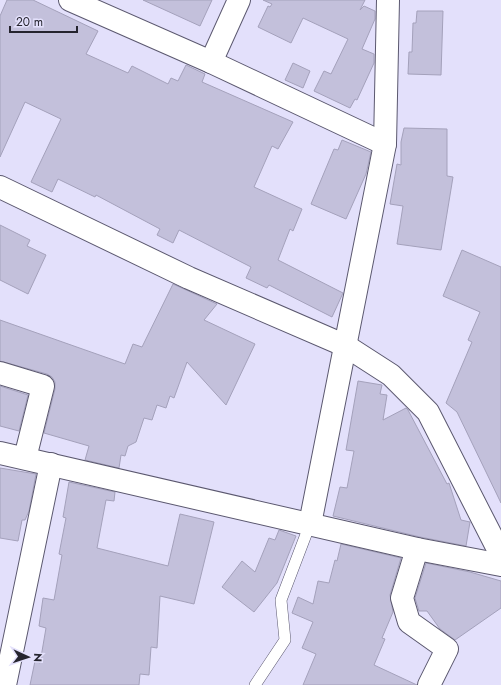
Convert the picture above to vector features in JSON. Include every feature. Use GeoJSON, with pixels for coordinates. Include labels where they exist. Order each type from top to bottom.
{"type":"FeatureCollection","features":[{"type":"Feature","properties":{"kind":"street"},"geometry":{"type":"LineString","coordinates":[[70,0],[211,62],[385,144]]}},
{"type":"Feature","properties":{"kind":"street"},"geometry":{"type":"LineString","coordinates":[[211,62],[239,0]]}},
{"type":"Feature","properties":{"kind":"street"},"geometry":{"type":"LineString","coordinates":[[310,524],[385,144],[388,0]]}},
{"type":"Feature","properties":{"kind":"street"},"geometry":{"type":"LineString","coordinates":[[0,187],[189,278],[346,346],[391,375],[428,412],[500,555]]}},
{"type":"Feature","properties":{"kind":"street"},"geometry":{"type":"LineString","coordinates":[[0,373],[43,386],[25,458]]}},
{"type":"Feature","properties":{"kind":"street"},"geometry":{"type":"LineString","coordinates":[[0,453],[417,549],[500,555]]}},
{"type":"Feature","properties":{"kind":"street"},"geometry":{"type":"LineString","coordinates":[[5,685],[51,464]]}},
{"type":"Feature","properties":{"kind":"street"},"geometry":{"type":"LineString","coordinates":[[417,549],[402,598],[409,622],[447,649],[429,685]]}},
{"type":"Feature","properties":{"kind":"lane"},"geometry":{"type":"LineString","coordinates":[[256,685],[285,640],[280,600],[310,524]]}},
{"type":"Feature","properties":{"kind":"building"},"geometry":{"type":"Polygon","coordinates":[[[7,0],[33,0],[98,31],[86,54],[128,73],[132,66],[168,84],[171,78],[178,81],[186,65],[205,74],[202,82],[293,122],[278,149],[272,146],[254,187],[302,209],[293,231],[290,229],[278,260],[343,293],[332,317],[269,285],[267,288],[246,278],[251,267],[179,230],[173,243],[157,235],[160,229],[96,195],[95,197],[58,179],[52,192],[31,182],[61,119],[25,102],[0,157],[0,16],[7,0]]]}},
{"type":"Feature","properties":{"kind":"building"},"geometry":{"type":"Polygon","coordinates":[[[143,0],[212,0],[200,26],[143,0]]]}},
{"type":"Feature","properties":{"kind":"building"},"geometry":{"type":"Polygon","coordinates":[[[263,0],[365,0],[360,10],[364,6],[375,11],[375,19],[362,49],[374,54],[374,63],[357,100],[355,99],[350,108],[314,91],[324,71],[331,74],[348,39],[303,18],[291,43],[258,27],[268,6],[270,7],[272,4],[263,0]]]}},
{"type":"Feature","properties":{"kind":"building"},"geometry":{"type":"Polygon","coordinates":[[[417,11],[443,11],[441,75],[408,74],[409,52],[412,52],[413,23],[416,23],[417,11]]]}},
{"type":"Feature","properties":{"kind":"building"},"geometry":{"type":"Polygon","coordinates":[[[293,63],[310,71],[303,88],[285,80],[293,63]]]}},
{"type":"Feature","properties":{"kind":"building"},"geometry":{"type":"Polygon","coordinates":[[[404,128],[447,129],[447,176],[453,177],[441,250],[397,244],[403,206],[390,204],[397,164],[401,165],[401,142],[404,128]]]}},
{"type":"Feature","properties":{"kind":"building"},"geometry":{"type":"Polygon","coordinates":[[[342,140],[371,152],[366,174],[346,219],[311,204],[334,149],[338,150],[342,140]]]}},
{"type":"Feature","properties":{"kind":"building"},"geometry":{"type":"Polygon","coordinates":[[[0,225],[30,240],[27,246],[46,255],[28,294],[0,280],[0,225]]]}},
{"type":"Feature","properties":{"kind":"building"},"geometry":{"type":"Polygon","coordinates":[[[462,250],[501,267],[501,503],[457,412],[446,403],[472,342],[468,340],[480,312],[443,296],[462,250]]]}},
{"type":"Feature","properties":{"kind":"building"},"geometry":{"type":"Polygon","coordinates":[[[173,284],[217,304],[204,320],[255,344],[226,405],[187,362],[174,398],[170,396],[166,408],[157,405],[152,420],[144,418],[136,442],[128,446],[125,456],[121,455],[119,468],[85,460],[89,446],[44,433],[55,389],[55,382],[52,377],[47,374],[0,361],[0,320],[125,364],[133,344],[142,347],[173,284]]]}},
{"type":"Feature","properties":{"kind":"building"},"geometry":{"type":"Polygon","coordinates":[[[358,381],[382,385],[380,394],[387,395],[383,420],[406,408],[408,410],[447,484],[449,483],[461,520],[470,522],[466,546],[420,537],[333,516],[340,487],[347,488],[354,451],[346,450],[358,381]]]}},
{"type":"Feature","properties":{"kind":"building"},"geometry":{"type":"Polygon","coordinates":[[[0,386],[28,395],[19,431],[0,426],[0,386]]]}},
{"type":"Feature","properties":{"kind":"building"},"geometry":{"type":"Polygon","coordinates":[[[0,468],[36,474],[29,511],[25,520],[22,520],[18,541],[0,538],[0,468]]]}},
{"type":"Feature","properties":{"kind":"building"},"geometry":{"type":"Polygon","coordinates":[[[69,482],[115,492],[114,501],[106,500],[97,548],[168,566],[180,514],[214,522],[194,604],[160,596],[157,648],[151,647],[149,675],[140,674],[139,685],[30,685],[35,661],[40,663],[46,628],[39,626],[43,598],[54,600],[62,555],[59,554],[66,518],[63,517],[69,482]]]}},
{"type":"Feature","properties":{"kind":"building"},"geometry":{"type":"Polygon","coordinates":[[[279,530],[296,536],[277,583],[254,612],[222,587],[242,561],[255,572],[269,538],[275,540],[279,530]]]}},
{"type":"Feature","properties":{"kind":"building"},"geometry":{"type":"Polygon","coordinates":[[[341,544],[401,558],[390,595],[393,612],[382,638],[385,639],[374,665],[417,685],[303,685],[316,654],[302,648],[313,622],[292,613],[298,597],[313,604],[318,581],[329,583],[341,544]]]}},
{"type":"Feature","properties":{"kind":"building"},"geometry":{"type":"Polygon","coordinates":[[[426,563],[470,572],[501,581],[501,608],[455,640],[440,629],[427,611],[419,611],[415,598],[426,563]]]}}]}
